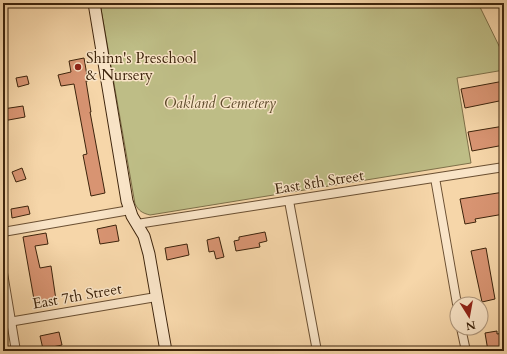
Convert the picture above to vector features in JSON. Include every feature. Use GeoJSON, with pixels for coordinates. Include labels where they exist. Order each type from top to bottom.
{"type":"FeatureCollection","features":[{"type":"Feature","properties":{"kind":"street"},"geometry":{"type":"LineString","coordinates":[[94,3],[127,201],[130,210],[144,236],[149,254],[166,351]]}},
{"type":"Feature","properties":{"kind":"street","name":"East 8th Street"},"geometry":{"type":"LineString","coordinates":[[138,224],[504,167]]}},
{"type":"Feature","properties":{"kind":"street"},"geometry":{"type":"LineString","coordinates":[[435,178],[456,296]]}},
{"type":"Feature","properties":{"kind":"street"},"geometry":{"type":"LineString","coordinates":[[289,201],[317,351]]}},
{"type":"Feature","properties":{"kind":"street"},"geometry":{"type":"LineString","coordinates":[[3,232],[130,210]]}},
{"type":"Feature","properties":{"kind":"street"},"geometry":{"type":"LineString","coordinates":[[3,273],[7,322],[16,351]]}},
{"type":"Feature","properties":{"kind":"street","name":"East 7th Street"},"geometry":{"type":"LineString","coordinates":[[7,322],[156,297]]}},
{"type":"Feature","properties":{"kind":"street"},"geometry":{"type":"LineString","coordinates":[[463,336],[466,351]]}},
{"type":"Feature","properties":{"kind":"green space","name":"Oakland Cemetery"},"geometry":{"type":"Polygon","coordinates":[[[100,3],[478,3],[504,56],[504,70],[457,78],[471,163],[150,215],[141,211],[135,204],[100,3]]]}},
{"type":"Feature","properties":{"kind":"building"},"geometry":{"type":"Polygon","coordinates":[[[84,58],[88,81],[86,81],[90,112],[105,193],[91,196],[83,155],[87,154],[74,84],[61,86],[58,75],[71,72],[69,61],[84,58]]]}},
{"type":"Feature","properties":{"kind":"building"},"geometry":{"type":"Polygon","coordinates":[[[27,76],[29,84],[18,87],[16,78],[27,76]]]}},
{"type":"Feature","properties":{"kind":"building"},"geometry":{"type":"Polygon","coordinates":[[[504,81],[504,100],[465,108],[461,89],[504,81]]]}},
{"type":"Feature","properties":{"kind":"building"},"geometry":{"type":"Polygon","coordinates":[[[23,106],[25,117],[3,121],[3,109],[23,106]]]}},
{"type":"Feature","properties":{"kind":"building"},"geometry":{"type":"Polygon","coordinates":[[[504,126],[504,145],[472,151],[468,132],[504,126]]]}},
{"type":"Feature","properties":{"kind":"building"},"geometry":{"type":"Polygon","coordinates":[[[22,168],[26,179],[16,182],[12,172],[22,168]]]}},
{"type":"Feature","properties":{"kind":"building"},"geometry":{"type":"Polygon","coordinates":[[[504,192],[504,214],[475,219],[476,222],[465,224],[460,199],[504,192]]]}},
{"type":"Feature","properties":{"kind":"building"},"geometry":{"type":"Polygon","coordinates":[[[28,206],[30,214],[12,218],[11,209],[28,206]]]}},
{"type":"Feature","properties":{"kind":"building"},"geometry":{"type":"Polygon","coordinates":[[[116,225],[119,241],[100,244],[97,229],[116,225]]]}},
{"type":"Feature","properties":{"kind":"building"},"geometry":{"type":"Polygon","coordinates":[[[265,232],[267,241],[259,243],[260,247],[236,251],[234,241],[239,240],[239,237],[265,232]]]}},
{"type":"Feature","properties":{"kind":"building"},"geometry":{"type":"Polygon","coordinates":[[[46,233],[48,244],[35,246],[40,268],[51,266],[56,300],[35,305],[23,237],[46,233]]]}},
{"type":"Feature","properties":{"kind":"building"},"geometry":{"type":"Polygon","coordinates":[[[219,237],[224,257],[216,259],[214,251],[209,252],[207,240],[219,237]]]}},
{"type":"Feature","properties":{"kind":"building"},"geometry":{"type":"Polygon","coordinates":[[[187,244],[189,255],[167,260],[165,248],[187,244]]]}},
{"type":"Feature","properties":{"kind":"building"},"geometry":{"type":"Polygon","coordinates":[[[486,248],[495,299],[489,300],[489,296],[481,296],[471,251],[486,248]]]}},
{"type":"Feature","properties":{"kind":"building"},"geometry":{"type":"Polygon","coordinates":[[[497,331],[497,334],[504,333],[504,351],[488,351],[486,336],[489,336],[489,332],[497,331]]]}},
{"type":"Feature","properties":{"kind":"building"},"geometry":{"type":"Polygon","coordinates":[[[59,332],[62,345],[43,349],[40,336],[59,332]]]}},
{"type":"Feature","properties":{"kind":"place","name":"Shinn's Preschool & Nursery"},"geometry":{"type":"Point","coordinates":[78,67]}}]}
